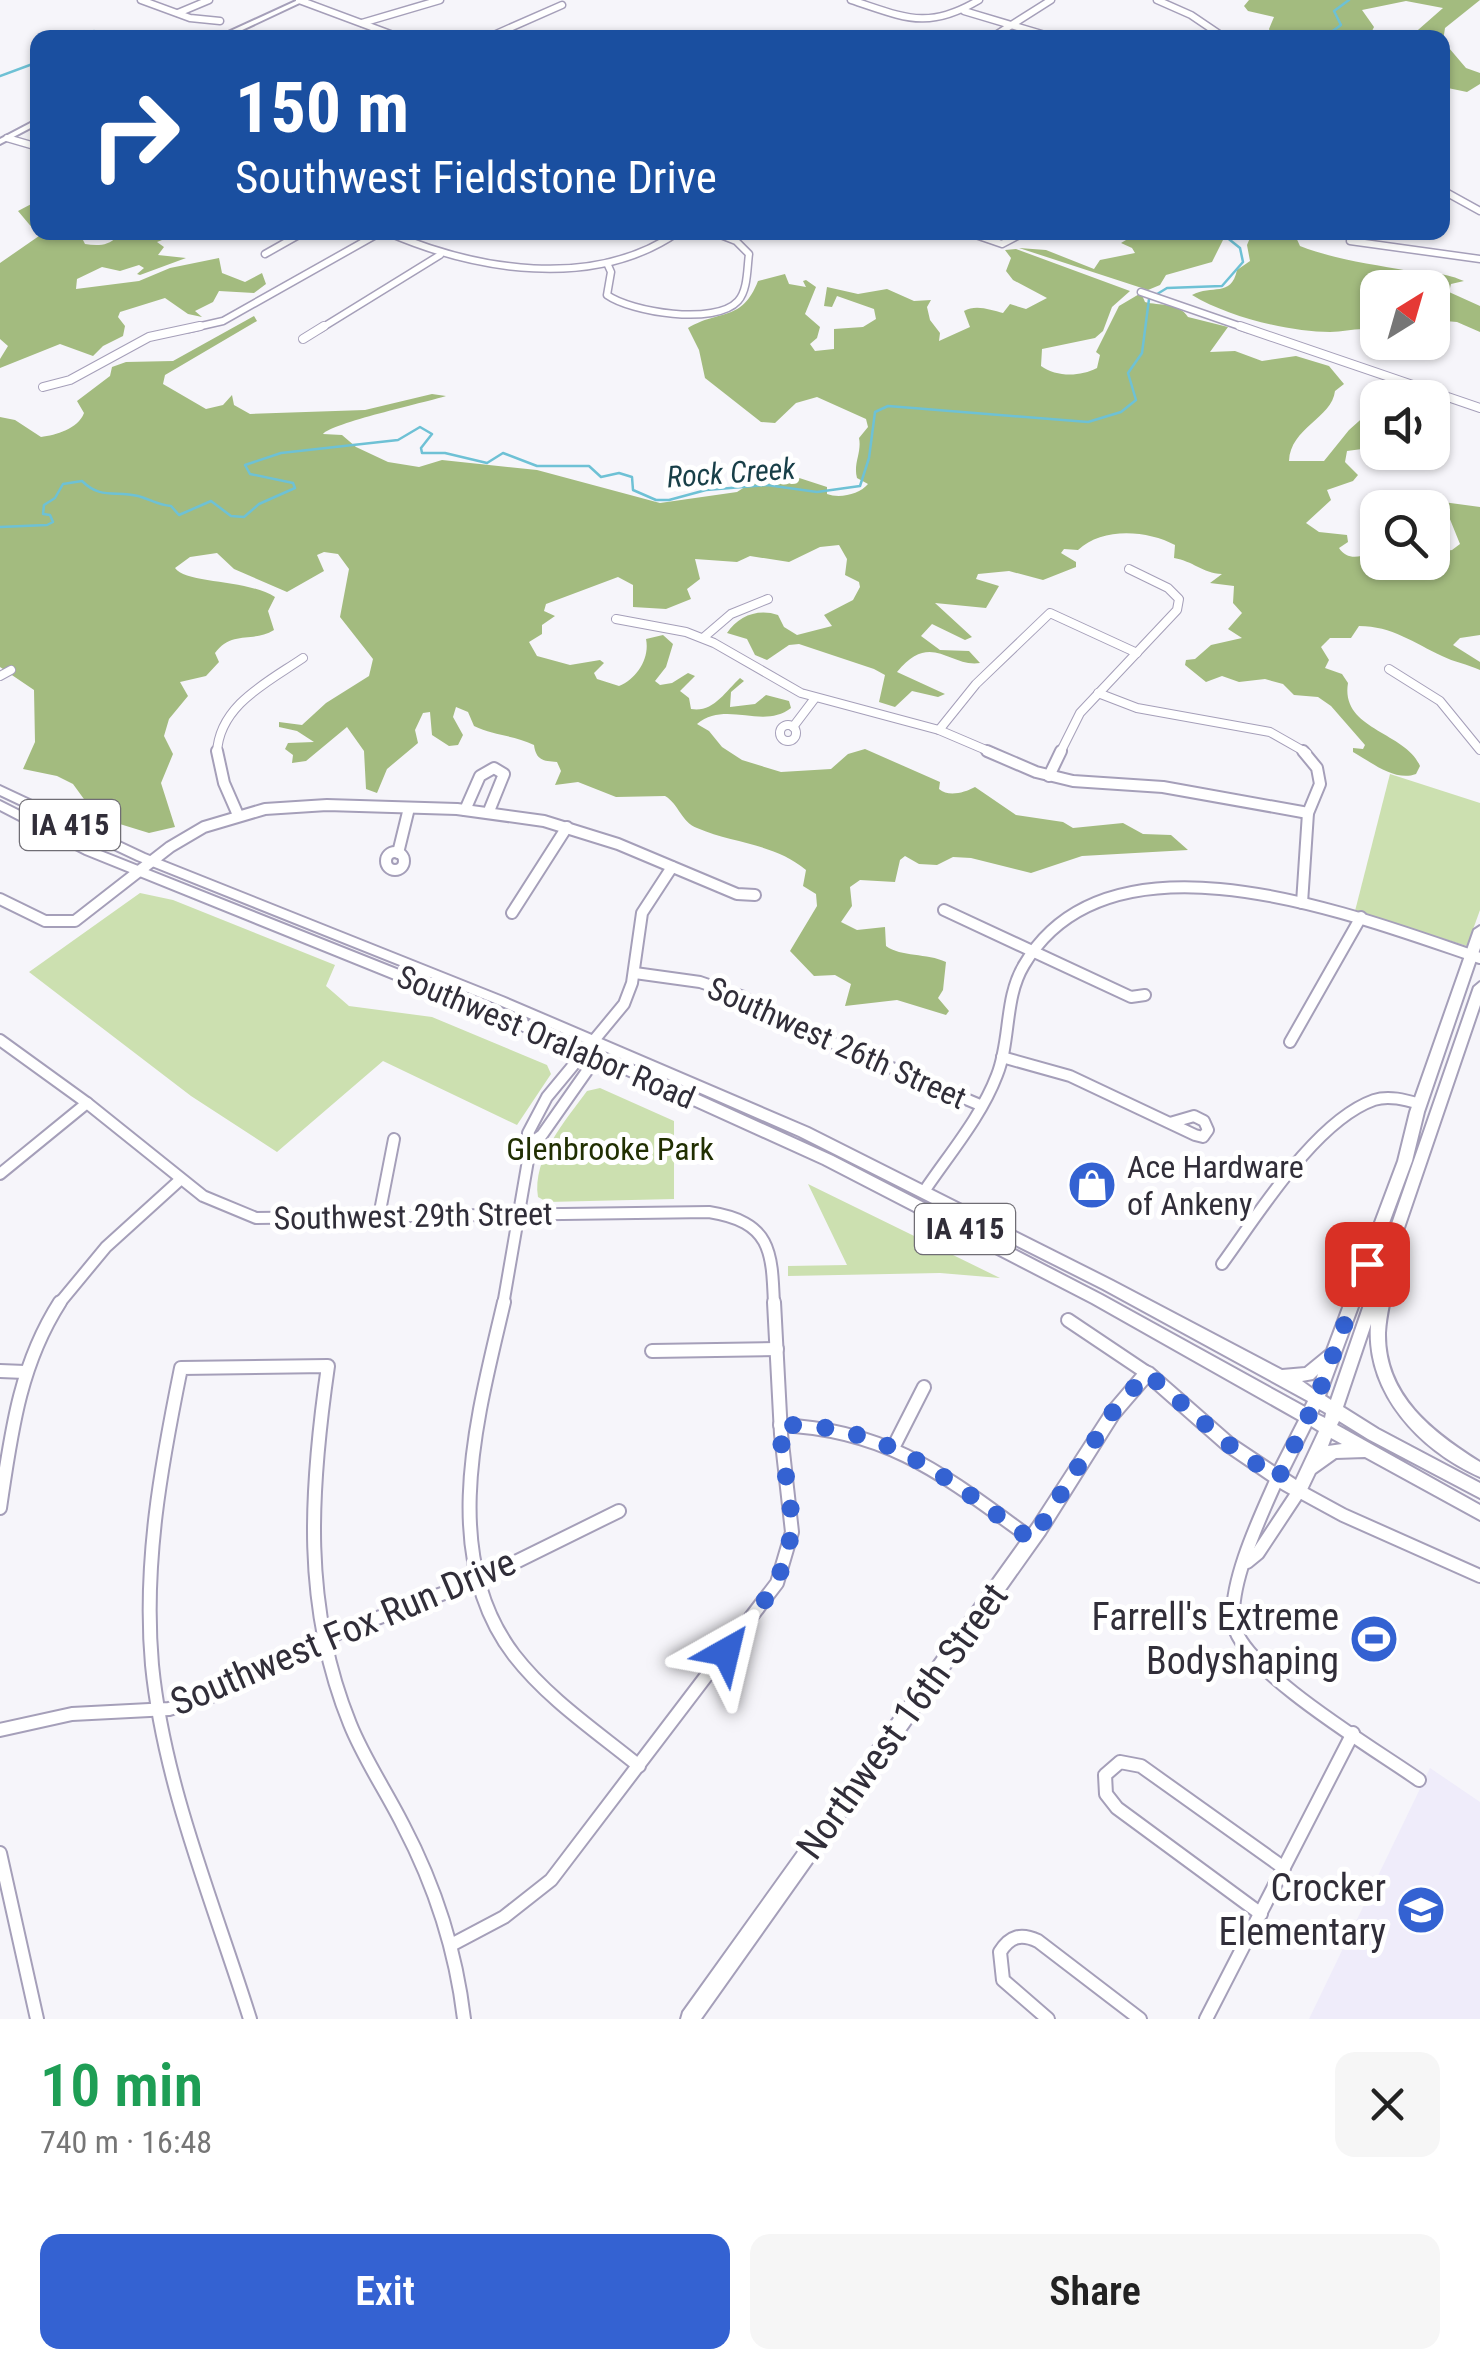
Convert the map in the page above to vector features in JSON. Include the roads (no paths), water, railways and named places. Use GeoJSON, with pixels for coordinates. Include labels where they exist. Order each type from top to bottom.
{"type":"FeatureCollection","features":[{"type":"Feature","properties":{"kind":"main road"},"geometry":{"type":"LineString","coordinates":[[235,30],[301,0]]}},
{"type":"Feature","properties":{"kind":"main road"},"geometry":{"type":"LineString","coordinates":[[4,140],[30,125]]}},
{"type":"Feature","properties":{"kind":"main road","name":"IA 415"},"geometry":{"type":"LineString","coordinates":[[0,790],[141,864]]}},
{"type":"Feature","properties":{"kind":"main road","name":"IA 415"},"geometry":{"type":"LineString","coordinates":[[0,805],[141,864]]}},
{"type":"Feature","properties":{"kind":"main road","name":"Southwest Oralabor Road"},"geometry":{"type":"LineString","coordinates":[[141,864],[594,1048],[714,1090],[925,1190],[1317,1398],[1480,1491]]}},
{"type":"Feature","properties":{"kind":"main road"},"geometry":{"type":"LineString","coordinates":[[1278,1479],[1310,1416],[1405,1161],[1420,1104],[1476,957],[1472,946],[1480,930]]}},
{"type":"Feature","properties":{"kind":"main road"},"geometry":{"type":"LineString","coordinates":[[1147,1373],[1228,1444],[1298,1491],[1329,1427],[1480,987]]}},
{"type":"Feature","properties":{"kind":"main road","name":"Southwest Oralabor Road"},"geometry":{"type":"LineString","coordinates":[[594,1048],[947,1219],[1310,1416],[1480,1514]]}},
{"type":"Feature","properties":{"kind":"main road"},"geometry":{"type":"LineString","coordinates":[[1397,1234],[1378,1340],[1388,1386],[1416,1425],[1480,1470]]}},
{"type":"Feature","properties":{"kind":"main road"},"geometry":{"type":"LineString","coordinates":[[1280,1378],[1308,1374],[1335,1351]]}},
{"type":"Feature","properties":{"kind":"main road","name":"Northwest 16th Street"},"geometry":{"type":"LineString","coordinates":[[690,2019],[1032,1540],[1112,1413],[1147,1373]]}},
{"type":"Feature","properties":{"kind":"main road"},"geometry":{"type":"LineString","coordinates":[[1308,1472],[1324,1456],[1342,1449],[1361,1451],[1389,1462]]}},
{"type":"Feature","properties":{"kind":"street"},"geometry":{"type":"LineString","coordinates":[[141,0],[177,14],[220,21]]}},
{"type":"Feature","properties":{"kind":"street"},"geometry":{"type":"LineString","coordinates":[[177,14],[209,0]]}},
{"type":"Feature","properties":{"kind":"street"},"geometry":{"type":"LineString","coordinates":[[301,0],[380,30]]}},
{"type":"Feature","properties":{"kind":"street"},"geometry":{"type":"LineString","coordinates":[[362,23],[440,0]]}},
{"type":"Feature","properties":{"kind":"street"},"geometry":{"type":"LineString","coordinates":[[851,0],[899,19],[922,22],[944,20],[980,0]]}},
{"type":"Feature","properties":{"kind":"street"},"geometry":{"type":"LineString","coordinates":[[1003,30],[1051,0]]}},
{"type":"Feature","properties":{"kind":"street"},"geometry":{"type":"LineString","coordinates":[[1157,0],[1213,30]]}},
{"type":"Feature","properties":{"kind":"street"},"geometry":{"type":"LineString","coordinates":[[504,30],[562,5],[548,1]]}},
{"type":"Feature","properties":{"kind":"street"},"geometry":{"type":"LineString","coordinates":[[964,11],[1028,30]]}},
{"type":"Feature","properties":{"kind":"street"},"geometry":{"type":"LineString","coordinates":[[4,140],[30,145]]}},
{"type":"Feature","properties":{"kind":"street"},"geometry":{"type":"LineString","coordinates":[[1450,195],[1480,212]]}},
{"type":"Feature","properties":{"kind":"street"},"geometry":{"type":"LineString","coordinates":[[265,254],[290,240]]}},
{"type":"Feature","properties":{"kind":"street"},"geometry":{"type":"LineString","coordinates":[[43,387],[70,380],[164,332],[223,321],[370,240]]}},
{"type":"Feature","properties":{"kind":"street"},"geometry":{"type":"LineString","coordinates":[[404,240],[468,262],[544,265],[607,263],[646,253],[666,240]]}},
{"type":"Feature","properties":{"kind":"street"},"geometry":{"type":"LineString","coordinates":[[607,263],[607,295],[623,306],[719,311],[742,296],[749,254],[733,240]]}},
{"type":"Feature","properties":{"kind":"street"},"geometry":{"type":"LineString","coordinates":[[1350,241],[1480,259]]}},
{"type":"Feature","properties":{"kind":"street"},"geometry":{"type":"LineString","coordinates":[[304,340],[440,254]]}},
{"type":"Feature","properties":{"kind":"street"},"geometry":{"type":"LineString","coordinates":[[1144,293],[1480,408]]}},
{"type":"Feature","properties":{"kind":"street"},"geometry":{"type":"LineString","coordinates":[[1050,776],[1071,726],[1098,692],[1174,616],[1179,604],[1168,588],[1129,569]]}},
{"type":"Feature","properties":{"kind":"street"},"geometry":{"type":"LineString","coordinates":[[703,638],[732,614],[768,599]]}},
{"type":"Feature","properties":{"kind":"street"},"geometry":{"type":"LineString","coordinates":[[939,730],[976,684],[1050,614],[1137,653]]}},
{"type":"Feature","properties":{"kind":"street"},"geometry":{"type":"LineString","coordinates":[[616,620],[671,627],[703,638],[770,678],[815,698],[939,730],[1018,766],[1050,776],[1163,787],[1308,813]]}},
{"type":"Feature","properties":{"kind":"street"},"geometry":{"type":"LineString","coordinates":[[238,815],[215,760],[219,732],[240,703],[303,658]]}},
{"type":"Feature","properties":{"kind":"street"},"geometry":{"type":"LineString","coordinates":[[1389,669],[1440,701],[1480,750]]}},
{"type":"Feature","properties":{"kind":"street"},"geometry":{"type":"LineString","coordinates":[[0,676],[11,670]]}},
{"type":"Feature","properties":{"kind":"street"},"geometry":{"type":"LineString","coordinates":[[1098,692],[1137,708],[1257,729],[1290,741],[1306,753],[1319,775],[1308,813],[1302,902]]}},
{"type":"Feature","properties":{"kind":"street"},"geometry":{"type":"LineString","coordinates":[[793,727],[815,698]]}},
{"type":"Feature","properties":{"kind":"street"},"geometry":{"type":"LineString","coordinates":[[465,810],[480,776],[494,768],[504,774],[489,812]]}},
{"type":"Feature","properties":{"kind":"street"},"geometry":{"type":"LineString","coordinates":[[0,899],[45,923],[75,922],[141,864],[187,836],[238,815],[295,804],[489,812],[567,827],[737,894],[755,895]]}},
{"type":"Feature","properties":{"kind":"street"},"geometry":{"type":"LineString","coordinates":[[398,853],[409,808]]}},
{"type":"Feature","properties":{"kind":"street"},"geometry":{"type":"LineString","coordinates":[[512,913],[567,827]]}},
{"type":"Feature","properties":{"kind":"street"},"geometry":{"type":"LineString","coordinates":[[639,1766],[528,1672],[501,1635],[480,1580],[470,1525],[471,1468],[531,1143],[542,1134],[624,1005],[635,973],[640,919],[652,892],[672,868]]}},
{"type":"Feature","properties":{"kind":"street"},"geometry":{"type":"LineString","coordinates":[[925,1190],[992,1086],[1002,1057],[1012,994],[1032,952],[1072,916],[1106,900],[1141,891],[1200,888],[1302,902],[1362,917],[1476,957]]}},
{"type":"Feature","properties":{"kind":"street"},"geometry":{"type":"LineString","coordinates":[[0,915],[12,906]]}},
{"type":"Feature","properties":{"kind":"street"},"geometry":{"type":"LineString","coordinates":[[944,910],[1131,996],[1146,995]]}},
{"type":"Feature","properties":{"kind":"street"},"geometry":{"type":"LineString","coordinates":[[1290,1042],[1362,917]]}},
{"type":"Feature","properties":{"kind":"street","name":"Southwest 26th Street"},"geometry":{"type":"LineString","coordinates":[[635,973],[688,980],[741,996],[816,1036],[980,1105]]}},
{"type":"Feature","properties":{"kind":"street","name":"Southwest 29th Street"},"geometry":{"type":"LineString","coordinates":[[1,1039],[202,1196],[256,1218],[709,1212],[734,1216],[757,1231],[772,1256],[778,1349]]}},
{"type":"Feature","properties":{"kind":"street"},"geometry":{"type":"LineString","coordinates":[[1002,1057],[1064,1074],[1170,1123]]}},
{"type":"Feature","properties":{"kind":"street"},"geometry":{"type":"LineString","coordinates":[[1222,1264],[1285,1182],[1352,1112],[1381,1098],[1420,1104]]}},
{"type":"Feature","properties":{"kind":"street"},"geometry":{"type":"LineString","coordinates":[[0,1174],[87,1103]]}},
{"type":"Feature","properties":{"kind":"street"},"geometry":{"type":"LineString","coordinates":[[379,1216],[394,1139]]}},
{"type":"Feature","properties":{"kind":"street"},"geometry":{"type":"LineString","coordinates":[[0,1508],[24,1372],[49,1318],[80,1274],[181,1179]]}},
{"type":"Feature","properties":{"kind":"street"},"geometry":{"type":"LineString","coordinates":[[1068,1320],[1147,1373]]}},
{"type":"Feature","properties":{"kind":"street"},"geometry":{"type":"LineString","coordinates":[[453,1944],[516,1909],[552,1880],[767,1600],[785,1566],[792,1532],[780,1425],[778,1349],[652,1352]]}},
{"type":"Feature","properties":{"kind":"street"},"geometry":{"type":"LineString","coordinates":[[250,2019],[176,1788],[159,1710],[151,1635],[157,1485],[181,1368],[328,1366],[313,1466],[308,1534],[314,1604],[350,1724],[410,1837],[453,1944],[464,2019]]}},
{"type":"Feature","properties":{"kind":"street"},"geometry":{"type":"LineString","coordinates":[[0,1371],[24,1372]]}},
{"type":"Feature","properties":{"kind":"street"},"geometry":{"type":"LineString","coordinates":[[894,1446],[924,1387]]}},
{"type":"Feature","properties":{"kind":"street"},"geometry":{"type":"LineString","coordinates":[[780,1425],[838,1428],[894,1446],[1032,1540]]}},
{"type":"Feature","properties":{"kind":"street"},"geometry":{"type":"LineString","coordinates":[[1278,1479],[1257,1523],[1232,1597],[1234,1626],[1247,1652],[1274,1678],[1419,1780]]}},
{"type":"Feature","properties":{"kind":"street"},"geometry":{"type":"LineString","coordinates":[[1244,1565],[1258,1552],[1298,1491],[1323,1506],[1446,1557],[1480,1576]]}},
{"type":"Feature","properties":{"kind":"street","name":"Southwest Fox Run Drive"},"geometry":{"type":"LineString","coordinates":[[0,1730],[72,1714],[159,1710],[209,1697],[322,1640],[480,1580],[619,1511]]}},
{"type":"Feature","properties":{"kind":"street"},"geometry":{"type":"LineString","coordinates":[[1206,2019],[1353,1733]]}},
{"type":"Feature","properties":{"kind":"street"},"geometry":{"type":"LineString","coordinates":[[1261,1914],[1117,1808],[1106,1794],[1105,1776],[1116,1762],[1141,1766],[1284,1868]]}},
{"type":"Feature","properties":{"kind":"street"},"geometry":{"type":"LineString","coordinates":[[0,1853],[37,2019]]}},
{"type":"Feature","properties":{"kind":"street"},"geometry":{"type":"LineString","coordinates":[[1048,2019],[1004,1980],[1000,1952],[1012,1938],[1021,1935],[1038,1941],[1140,2019]]}},
{"type":"Feature","properties":{"kind":"waterway","name":"Rock Creek"},"geometry":{"type":"LineString","coordinates":[[1334,30],[1341,25],[1334,11],[1349,0]]}},
{"type":"Feature","properties":{"kind":"waterway"},"geometry":{"type":"LineString","coordinates":[[0,76],[30,65]]}},
{"type":"Feature","properties":{"kind":"waterway","name":"Rock Creek"},"geometry":{"type":"LineString","coordinates":[[0,527],[53,522],[50,515],[43,514],[44,505],[55,498],[63,484],[82,481],[102,493],[130,494],[171,506],[179,515],[211,501],[231,516],[244,517],[259,504],[295,488],[293,483],[250,474],[245,465],[281,453],[398,440],[420,427],[432,434],[421,448],[422,453],[445,453],[487,463],[503,453],[537,466],[589,466],[601,477],[619,473],[632,477],[633,490],[656,500],[706,490],[767,485],[817,492],[860,486],[869,458],[875,412],[888,406],[1088,422],[1121,412],[1136,400],[1128,373],[1142,353],[1149,299],[1167,288],[1222,286],[1243,262],[1240,248],[1230,240]]}},
{"type":"Feature","properties":{"kind":"place","name":"Ace Hardware of Ankeny"},"geometry":{"type":"Point","coordinates":[1092,1185]}},
{"type":"Feature","properties":{"kind":"place","name":"Farrell's Extreme Bodyshaping"},"geometry":{"type":"Point","coordinates":[1374,1639]}},
{"type":"Feature","properties":{"kind":"place","name":"Crocker Elementary"},"geometry":{"type":"Point","coordinates":[1421,1910]}},
{"type":"Feature","properties":{"kind":"park label","name":"Glenbrooke Park"},"geometry":{"type":"Point","coordinates":[610,1149]}}]}
